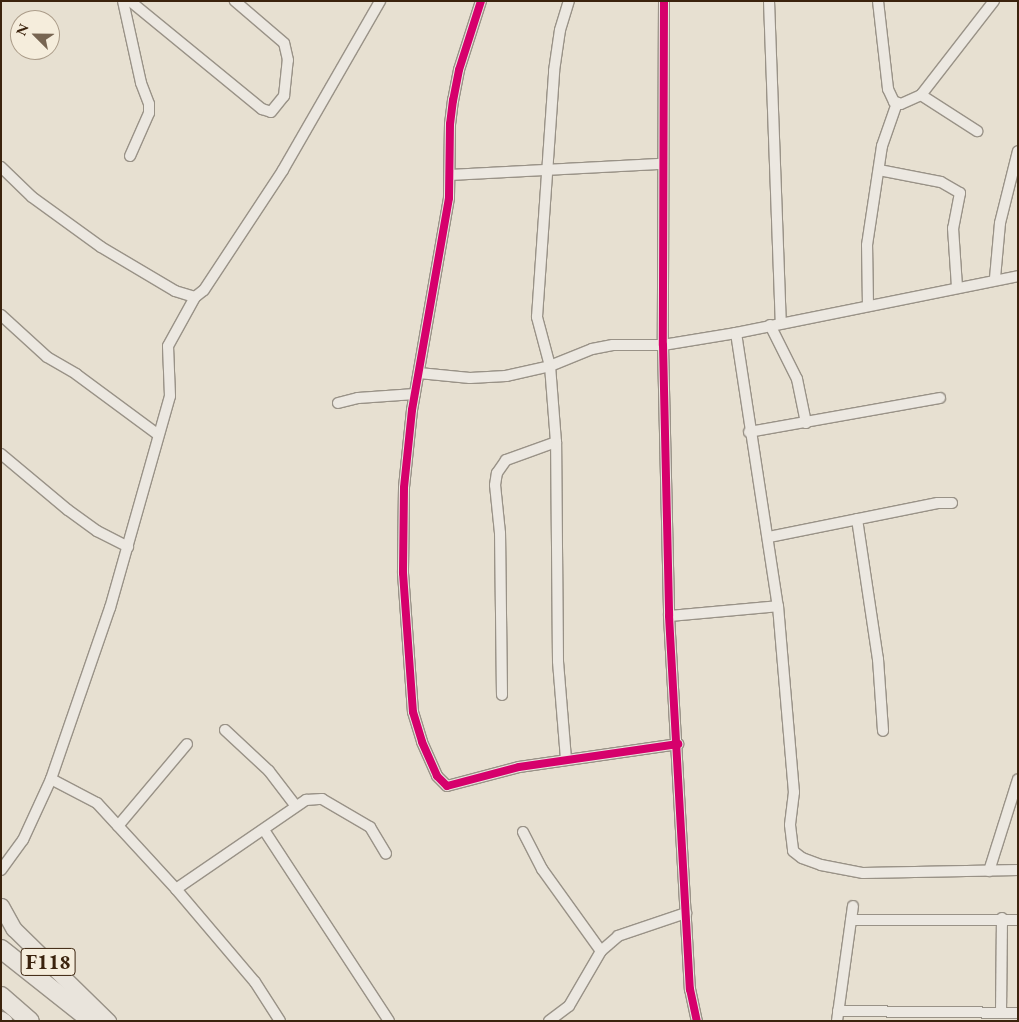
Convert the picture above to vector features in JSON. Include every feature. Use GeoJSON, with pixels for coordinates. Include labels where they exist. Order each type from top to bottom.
{"type":"FeatureCollection","features":[{"type":"Feature","properties":{"kind":"highway"},"geometry":{"type":"LineString","coordinates":[[1,949],[101,1019]]}},
{"type":"Feature","properties":{"kind":"highway"},"geometry":{"type":"LineString","coordinates":[[1,996],[30,1021]]}},
{"type":"Feature","properties":{"kind":"main road","name":"F118"},"geometry":{"type":"LineString","coordinates":[[1,906],[14,929],[101,1019]]}},
{"type":"Feature","properties":{"kind":"street"},"geometry":{"type":"LineString","coordinates":[[123,1],[140,84],[149,104],[149,113],[130,156]]}},
{"type":"Feature","properties":{"kind":"street"},"geometry":{"type":"LineString","coordinates":[[130,1],[262,109],[271,112],[284,96],[288,60],[284,43],[235,1]]}},
{"type":"Feature","properties":{"kind":"street"},"geometry":{"type":"LineString","coordinates":[[1,870],[23,840],[51,779],[110,608],[157,451],[157,434],[170,396],[168,346],[195,298],[204,290],[283,170],[380,1]]}},
{"type":"Feature","properties":{"kind":"street"},"geometry":{"type":"LineString","coordinates":[[481,1],[462,61],[453,100],[450,124],[449,198],[415,394],[404,488],[403,573],[413,712],[422,742],[437,776],[447,786],[566,759],[678,744]]}},
{"type":"Feature","properties":{"kind":"street"},"geometry":{"type":"LineString","coordinates":[[566,759],[558,661],[556,442],[550,366],[537,317],[554,71],[560,30],[569,1]]}},
{"type":"Feature","properties":{"kind":"street"},"geometry":{"type":"LineString","coordinates":[[664,1],[664,345],[670,616],[690,989],[697,1021]]}},
{"type":"Feature","properties":{"kind":"street"},"geometry":{"type":"LineString","coordinates":[[769,1],[781,322]]}},
{"type":"Feature","properties":{"kind":"street"},"geometry":{"type":"LineString","coordinates":[[878,1],[888,89],[897,103]]}},
{"type":"Feature","properties":{"kind":"street"},"geometry":{"type":"LineString","coordinates":[[897,103],[921,95],[994,1]]}},
{"type":"Feature","properties":{"kind":"street"},"geometry":{"type":"LineString","coordinates":[[921,95],[976,131]]}},
{"type":"Feature","properties":{"kind":"street"},"geometry":{"type":"LineString","coordinates":[[868,306],[866,256],[882,146],[897,103]]}},
{"type":"Feature","properties":{"kind":"street"},"geometry":{"type":"LineString","coordinates":[[995,278],[1000,223],[1018,152]]}},
{"type":"Feature","properties":{"kind":"street"},"geometry":{"type":"LineString","coordinates":[[450,175],[663,164]]}},
{"type":"Feature","properties":{"kind":"street"},"geometry":{"type":"LineString","coordinates":[[1,167],[32,197],[101,247],[175,291],[195,298]]}},
{"type":"Feature","properties":{"kind":"street"},"geometry":{"type":"LineString","coordinates":[[879,170],[941,182],[960,193],[954,228],[957,286]]}},
{"type":"Feature","properties":{"kind":"street"},"geometry":{"type":"LineString","coordinates":[[419,374],[470,378],[506,376],[550,366],[592,349],[613,345],[664,345],[736,333],[995,278],[1018,276]]}},
{"type":"Feature","properties":{"kind":"street"},"geometry":{"type":"LineString","coordinates":[[1,315],[47,357],[76,374],[157,434]]}},
{"type":"Feature","properties":{"kind":"street"},"geometry":{"type":"LineString","coordinates":[[770,325],[797,379],[806,423]]}},
{"type":"Feature","properties":{"kind":"street"},"geometry":{"type":"LineString","coordinates":[[736,333],[749,432],[769,537],[778,606],[793,783],[790,825],[793,851],[802,858],[821,865],[863,873],[1018,870]]}},
{"type":"Feature","properties":{"kind":"street"},"geometry":{"type":"LineString","coordinates":[[338,403],[358,398],[415,394]]}},
{"type":"Feature","properties":{"kind":"street"},"geometry":{"type":"LineString","coordinates":[[749,432],[940,398]]}},
{"type":"Feature","properties":{"kind":"street"},"geometry":{"type":"LineString","coordinates":[[502,696],[500,533],[494,485],[497,473],[506,460],[556,442]]}},
{"type":"Feature","properties":{"kind":"street"},"geometry":{"type":"LineString","coordinates":[[1,454],[68,510],[97,531],[128,547]]}},
{"type":"Feature","properties":{"kind":"street"},"geometry":{"type":"LineString","coordinates":[[769,537],[952,502]]}},
{"type":"Feature","properties":{"kind":"street"},"geometry":{"type":"LineString","coordinates":[[857,519],[878,659],[883,731]]}},
{"type":"Feature","properties":{"kind":"street"},"geometry":{"type":"LineString","coordinates":[[670,616],[778,606]]}},
{"type":"Feature","properties":{"kind":"street"},"geometry":{"type":"LineString","coordinates":[[225,730],[268,771],[296,805]]}},
{"type":"Feature","properties":{"kind":"street"},"geometry":{"type":"LineString","coordinates":[[118,826],[187,744]]}},
{"type":"Feature","properties":{"kind":"street"},"geometry":{"type":"LineString","coordinates":[[51,779],[97,803],[176,889],[255,982],[280,1021]]}},
{"type":"Feature","properties":{"kind":"street"},"geometry":{"type":"LineString","coordinates":[[989,871],[1018,779]]}},
{"type":"Feature","properties":{"kind":"street"},"geometry":{"type":"LineString","coordinates":[[176,889],[264,830],[296,805],[306,800],[322,799],[370,827],[386,854]]}},
{"type":"Feature","properties":{"kind":"street"},"geometry":{"type":"LineString","coordinates":[[264,830],[389,1021]]}},
{"type":"Feature","properties":{"kind":"street"},"geometry":{"type":"LineString","coordinates":[[523,832],[542,869],[601,951]]}},
{"type":"Feature","properties":{"kind":"street"},"geometry":{"type":"LineString","coordinates":[[853,906],[837,1016],[1010,1015],[1002,918]]}},
{"type":"Feature","properties":{"kind":"street"},"geometry":{"type":"LineString","coordinates":[[549,1021],[573,1002],[601,951],[626,932],[686,913]]}},
{"type":"Feature","properties":{"kind":"street"},"geometry":{"type":"LineString","coordinates":[[851,920],[1002,918],[1018,920]]}},
{"type":"Feature","properties":{"kind":"cycle path"},"geometry":{"type":"LineString","coordinates":[[481,1],[459,70],[453,100],[450,124],[449,198],[412,410],[404,488],[403,573],[413,712],[422,742],[437,776],[447,786],[519,767],[678,744]]}},
{"type":"Feature","properties":{"kind":"cycle path"},"geometry":{"type":"LineString","coordinates":[[664,1],[663,345],[669,616],[690,989],[697,1021]]}}]}
